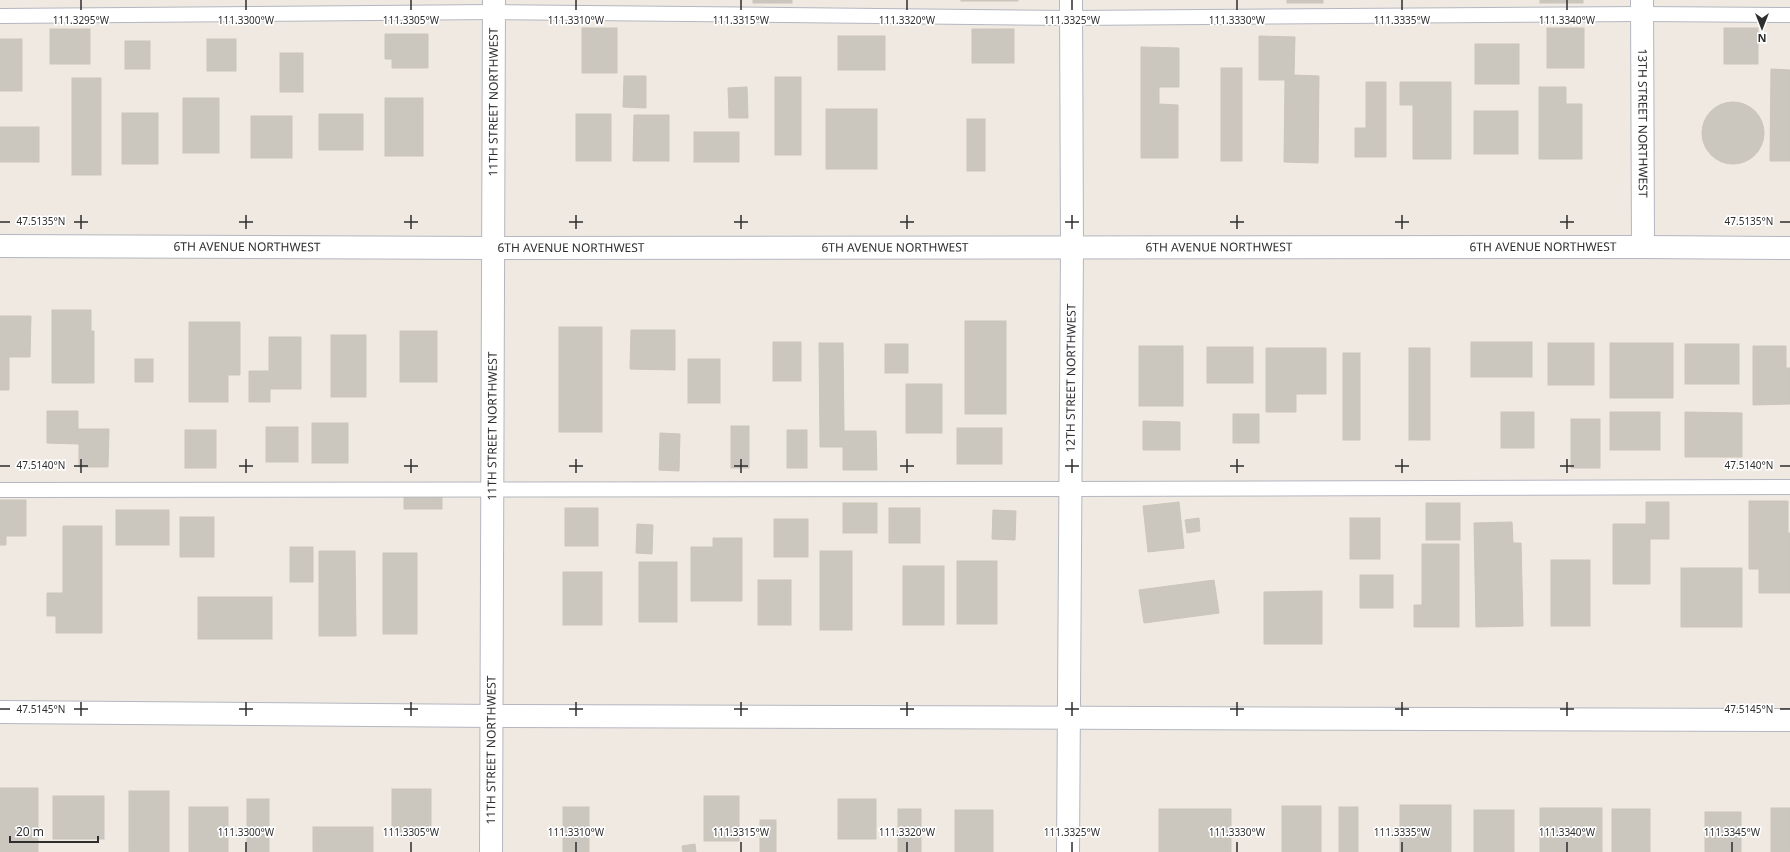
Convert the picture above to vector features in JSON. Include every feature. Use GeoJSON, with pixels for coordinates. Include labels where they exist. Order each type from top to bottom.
{"type":"FeatureCollection","features":[{"type":"Feature","properties":{"kind":"street","name":"11TH STREET NORTHWEST"},"geometry":{"type":"LineString","coordinates":[[491,852],[493,716],[492,248],[494,6]]}},
{"type":"Feature","properties":{"kind":"street","name":"13TH STREET NORTHWEST"},"geometry":{"type":"LineString","coordinates":[[1642,7],[1643,247]]}},
{"type":"Feature","properties":{"kind":"street","name":"12TH STREET NORTHWEST"},"geometry":{"type":"LineString","coordinates":[[1068,852],[1072,247],[1071,9]]}},
{"type":"Feature","properties":{"kind":"street","name":"6TH AVENUE NORTHWEST"},"geometry":{"type":"LineString","coordinates":[[0,246],[492,248],[1790,248]]}},
{"type":"Feature","properties":{"kind":"street"},"geometry":{"type":"LineString","coordinates":[[0,712],[493,716],[1790,720]]}},
{"type":"Feature","properties":{"kind":"lane"},"geometry":{"type":"LineString","coordinates":[[0,16],[494,6],[1071,9],[1642,7],[1790,15]]}},
{"type":"Feature","properties":{"kind":"lane"},"geometry":{"type":"LineString","coordinates":[[0,490],[1070,490],[1790,487]]}},
{"type":"Feature","properties":{"kind":"building"},"geometry":{"type":"Polygon","coordinates":[[[753,0],[792,0],[792,3],[753,3],[753,0]]]}},
{"type":"Feature","properties":{"kind":"building"},"geometry":{"type":"Polygon","coordinates":[[[1018,0],[1018,1],[961,1],[1018,0]]]}},
{"type":"Feature","properties":{"kind":"building"},"geometry":{"type":"Polygon","coordinates":[[[1287,0],[1323,0],[1323,3],[1287,3],[1287,0]]]}},
{"type":"Feature","properties":{"kind":"building"},"geometry":{"type":"Polygon","coordinates":[[[1540,0],[1583,0],[1583,3],[1540,3],[1540,0]]]}},
{"type":"Feature","properties":{"kind":"building"},"geometry":{"type":"Polygon","coordinates":[[[582,28],[617,28],[617,73],[582,73],[582,28]]]}},
{"type":"Feature","properties":{"kind":"building"},"geometry":{"type":"Polygon","coordinates":[[[1547,28],[1584,28],[1584,68],[1547,68],[1547,28]]]}},
{"type":"Feature","properties":{"kind":"building"},"geometry":{"type":"Polygon","coordinates":[[[1724,28],[1758,28],[1758,64],[1724,64],[1724,28]]]}},
{"type":"Feature","properties":{"kind":"building"},"geometry":{"type":"Polygon","coordinates":[[[50,29],[90,29],[90,64],[50,64],[50,29]]]}},
{"type":"Feature","properties":{"kind":"building"},"geometry":{"type":"Polygon","coordinates":[[[972,29],[1014,29],[1014,63],[972,63],[972,29]]]}},
{"type":"Feature","properties":{"kind":"building"},"geometry":{"type":"Polygon","coordinates":[[[385,34],[428,34],[428,68],[392,68],[392,59],[385,59],[385,34]]]}},
{"type":"Feature","properties":{"kind":"building"},"geometry":{"type":"Polygon","coordinates":[[[838,36],[885,36],[885,70],[838,70],[838,36]]]}},
{"type":"Feature","properties":{"kind":"building"},"geometry":{"type":"Polygon","coordinates":[[[1259,36],[1295,37],[1294,75],[1319,76],[1318,163],[1284,162],[1285,80],[1259,80],[1259,36]]]}},
{"type":"Feature","properties":{"kind":"building"},"geometry":{"type":"Polygon","coordinates":[[[0,39],[22,39],[22,91],[0,91],[0,39]]]}},
{"type":"Feature","properties":{"kind":"building"},"geometry":{"type":"Polygon","coordinates":[[[207,39],[236,39],[236,71],[207,71],[207,39]]]}},
{"type":"Feature","properties":{"kind":"building"},"geometry":{"type":"Polygon","coordinates":[[[125,41],[150,41],[150,69],[125,69],[125,41]]]}},
{"type":"Feature","properties":{"kind":"building"},"geometry":{"type":"Polygon","coordinates":[[[1475,44],[1519,44],[1519,84],[1475,84],[1475,44]]]}},
{"type":"Feature","properties":{"kind":"building"},"geometry":{"type":"Polygon","coordinates":[[[1141,47],[1179,48],[1179,87],[1159,87],[1159,104],[1178,105],[1178,158],[1141,158],[1141,47]]]}},
{"type":"Feature","properties":{"kind":"building"},"geometry":{"type":"Polygon","coordinates":[[[280,53],[303,53],[303,92],[280,92],[280,53]]]}},
{"type":"Feature","properties":{"kind":"building"},"geometry":{"type":"Polygon","coordinates":[[[1221,68],[1242,68],[1242,161],[1221,161],[1221,68]]]}},
{"type":"Feature","properties":{"kind":"building"},"geometry":{"type":"Polygon","coordinates":[[[1771,69],[1790,70],[1790,161],[1770,161],[1771,69]]]}},
{"type":"Feature","properties":{"kind":"building"},"geometry":{"type":"Polygon","coordinates":[[[624,76],[646,76],[646,108],[623,107],[624,76]]]}},
{"type":"Feature","properties":{"kind":"building"},"geometry":{"type":"Polygon","coordinates":[[[775,77],[801,77],[801,155],[775,155],[775,77]]]}},
{"type":"Feature","properties":{"kind":"building"},"geometry":{"type":"Polygon","coordinates":[[[72,78],[101,78],[101,175],[72,175],[72,78]]]}},
{"type":"Feature","properties":{"kind":"building"},"geometry":{"type":"Polygon","coordinates":[[[1366,82],[1386,82],[1386,157],[1355,157],[1355,128],[1366,128],[1366,82]]]}},
{"type":"Feature","properties":{"kind":"building"},"geometry":{"type":"Polygon","coordinates":[[[1400,82],[1451,82],[1451,159],[1413,159],[1413,105],[1400,105],[1400,82]]]}},
{"type":"Feature","properties":{"kind":"building"},"geometry":{"type":"Polygon","coordinates":[[[747,87],[748,118],[729,118],[728,88],[747,87]]]}},
{"type":"Feature","properties":{"kind":"building"},"geometry":{"type":"Polygon","coordinates":[[[1539,87],[1566,87],[1566,104],[1582,104],[1582,159],[1539,159],[1539,87]]]}},
{"type":"Feature","properties":{"kind":"building"},"geometry":{"type":"Polygon","coordinates":[[[183,98],[219,98],[219,153],[183,153],[183,98]]]}},
{"type":"Feature","properties":{"kind":"building"},"geometry":{"type":"Polygon","coordinates":[[[385,98],[423,98],[423,156],[385,156],[385,98]]]}},
{"type":"Feature","properties":{"kind":"building"},"geometry":{"type":"Polygon","coordinates":[[[1733,102],[1745,104],[1755,111],[1762,121],[1764,133],[1762,145],[1755,155],[1745,162],[1733,164],[1721,162],[1711,155],[1704,145],[1702,133],[1704,121],[1711,111],[1721,104],[1733,102]]]}},
{"type":"Feature","properties":{"kind":"building"},"geometry":{"type":"Polygon","coordinates":[[[826,109],[877,109],[877,169],[826,169],[826,109]]]}},
{"type":"Feature","properties":{"kind":"building"},"geometry":{"type":"Polygon","coordinates":[[[1474,111],[1518,111],[1518,154],[1474,154],[1474,111]]]}},
{"type":"Feature","properties":{"kind":"building"},"geometry":{"type":"Polygon","coordinates":[[[122,113],[158,113],[158,164],[122,164],[122,113]]]}},
{"type":"Feature","properties":{"kind":"building"},"geometry":{"type":"Polygon","coordinates":[[[319,114],[363,114],[363,150],[319,150],[319,114]]]}},
{"type":"Feature","properties":{"kind":"building"},"geometry":{"type":"Polygon","coordinates":[[[576,114],[611,114],[611,161],[576,161],[576,114]]]}},
{"type":"Feature","properties":{"kind":"building"},"geometry":{"type":"Polygon","coordinates":[[[634,115],[669,115],[669,161],[633,161],[634,115]]]}},
{"type":"Feature","properties":{"kind":"building"},"geometry":{"type":"Polygon","coordinates":[[[251,116],[292,116],[292,158],[251,158],[251,116]]]}},
{"type":"Feature","properties":{"kind":"building"},"geometry":{"type":"Polygon","coordinates":[[[967,119],[985,119],[985,171],[967,171],[967,119]]]}},
{"type":"Feature","properties":{"kind":"building"},"geometry":{"type":"Polygon","coordinates":[[[0,127],[39,127],[39,162],[0,162],[0,127]]]}},
{"type":"Feature","properties":{"kind":"building"},"geometry":{"type":"Polygon","coordinates":[[[694,132],[739,132],[739,162],[694,162],[694,132]]]}},
{"type":"Feature","properties":{"kind":"building"},"geometry":{"type":"Polygon","coordinates":[[[52,310],[91,310],[91,331],[94,331],[94,383],[52,383],[52,310]]]}},
{"type":"Feature","properties":{"kind":"building"},"geometry":{"type":"Polygon","coordinates":[[[0,316],[31,316],[30,357],[9,357],[9,390],[0,390],[0,316]]]}},
{"type":"Feature","properties":{"kind":"building"},"geometry":{"type":"Polygon","coordinates":[[[965,321],[1006,321],[1006,414],[965,414],[965,321]]]}},
{"type":"Feature","properties":{"kind":"building"},"geometry":{"type":"Polygon","coordinates":[[[189,322],[240,322],[240,375],[228,375],[228,402],[189,402],[189,322]]]}},
{"type":"Feature","properties":{"kind":"building"},"geometry":{"type":"Polygon","coordinates":[[[559,327],[602,327],[602,432],[559,432],[559,327]]]}},
{"type":"Feature","properties":{"kind":"building"},"geometry":{"type":"Polygon","coordinates":[[[631,330],[675,330],[675,370],[630,369],[631,330]]]}},
{"type":"Feature","properties":{"kind":"building"},"geometry":{"type":"Polygon","coordinates":[[[400,331],[437,331],[437,382],[400,382],[400,331]]]}},
{"type":"Feature","properties":{"kind":"building"},"geometry":{"type":"Polygon","coordinates":[[[331,335],[366,335],[366,397],[331,397],[331,335]]]}},
{"type":"Feature","properties":{"kind":"building"},"geometry":{"type":"Polygon","coordinates":[[[269,337],[301,337],[301,389],[270,389],[270,402],[249,402],[249,371],[269,371],[269,337]]]}},
{"type":"Feature","properties":{"kind":"building"},"geometry":{"type":"Polygon","coordinates":[[[773,342],[801,342],[801,381],[773,381],[773,342]]]}},
{"type":"Feature","properties":{"kind":"building"},"geometry":{"type":"Polygon","coordinates":[[[1471,342],[1532,342],[1532,377],[1471,377],[1471,342]]]}},
{"type":"Feature","properties":{"kind":"building"},"geometry":{"type":"Polygon","coordinates":[[[819,343],[843,343],[844,431],[876,431],[877,470],[843,470],[843,447],[820,447],[819,343]]]}},
{"type":"Feature","properties":{"kind":"building"},"geometry":{"type":"Polygon","coordinates":[[[1548,343],[1594,343],[1594,385],[1548,385],[1548,343]]]}},
{"type":"Feature","properties":{"kind":"building"},"geometry":{"type":"Polygon","coordinates":[[[1610,343],[1673,343],[1673,398],[1610,398],[1610,343]]]}},
{"type":"Feature","properties":{"kind":"building"},"geometry":{"type":"Polygon","coordinates":[[[885,344],[908,344],[908,373],[885,373],[885,344]]]}},
{"type":"Feature","properties":{"kind":"building"},"geometry":{"type":"Polygon","coordinates":[[[1685,344],[1739,344],[1739,384],[1685,384],[1685,344]]]}},
{"type":"Feature","properties":{"kind":"building"},"geometry":{"type":"Polygon","coordinates":[[[1139,346],[1183,346],[1183,406],[1139,406],[1139,346]]]}},
{"type":"Feature","properties":{"kind":"building"},"geometry":{"type":"Polygon","coordinates":[[[1753,346],[1786,346],[1786,368],[1790,368],[1790,404],[1753,405],[1753,346]]]}},
{"type":"Feature","properties":{"kind":"building"},"geometry":{"type":"Polygon","coordinates":[[[1207,347],[1253,347],[1253,383],[1207,383],[1207,347]]]}},
{"type":"Feature","properties":{"kind":"building"},"geometry":{"type":"Polygon","coordinates":[[[1266,348],[1326,348],[1326,394],[1296,394],[1296,412],[1266,412],[1266,348]]]}},
{"type":"Feature","properties":{"kind":"building"},"geometry":{"type":"Polygon","coordinates":[[[1409,348],[1430,348],[1430,440],[1409,440],[1409,348]]]}},
{"type":"Feature","properties":{"kind":"building"},"geometry":{"type":"Polygon","coordinates":[[[1343,353],[1360,353],[1360,440],[1343,440],[1343,353]]]}},
{"type":"Feature","properties":{"kind":"building"},"geometry":{"type":"Polygon","coordinates":[[[135,359],[153,359],[153,382],[135,382],[135,359]]]}},
{"type":"Feature","properties":{"kind":"building"},"geometry":{"type":"Polygon","coordinates":[[[688,359],[720,359],[720,403],[688,403],[688,359]]]}},
{"type":"Feature","properties":{"kind":"building"},"geometry":{"type":"Polygon","coordinates":[[[906,384],[942,384],[942,433],[906,433],[906,384]]]}},
{"type":"Feature","properties":{"kind":"building"},"geometry":{"type":"Polygon","coordinates":[[[47,411],[78,411],[78,429],[109,429],[108,467],[79,467],[79,444],[47,443],[47,411]]]}},
{"type":"Feature","properties":{"kind":"building"},"geometry":{"type":"Polygon","coordinates":[[[1501,412],[1534,412],[1534,448],[1501,448],[1501,412]]]}},
{"type":"Feature","properties":{"kind":"building"},"geometry":{"type":"Polygon","coordinates":[[[1610,412],[1660,412],[1660,450],[1610,450],[1610,412]]]}},
{"type":"Feature","properties":{"kind":"building"},"geometry":{"type":"Polygon","coordinates":[[[1685,412],[1742,413],[1742,457],[1685,457],[1685,412]]]}},
{"type":"Feature","properties":{"kind":"building"},"geometry":{"type":"Polygon","coordinates":[[[1233,414],[1259,414],[1259,443],[1233,443],[1233,414]]]}},
{"type":"Feature","properties":{"kind":"building"},"geometry":{"type":"Polygon","coordinates":[[[1571,419],[1600,419],[1600,468],[1571,468],[1571,419]]]}},
{"type":"Feature","properties":{"kind":"building"},"geometry":{"type":"Polygon","coordinates":[[[1143,421],[1180,422],[1180,450],[1143,450],[1143,421]]]}},
{"type":"Feature","properties":{"kind":"building"},"geometry":{"type":"Polygon","coordinates":[[[312,423],[348,423],[348,463],[312,463],[312,423]]]}},
{"type":"Feature","properties":{"kind":"building"},"geometry":{"type":"Polygon","coordinates":[[[731,426],[749,426],[749,468],[731,468],[731,426]]]}},
{"type":"Feature","properties":{"kind":"building"},"geometry":{"type":"Polygon","coordinates":[[[266,427],[298,427],[298,462],[266,462],[266,427]]]}},
{"type":"Feature","properties":{"kind":"building"},"geometry":{"type":"Polygon","coordinates":[[[957,428],[1002,428],[1002,464],[957,464],[957,428]]]}},
{"type":"Feature","properties":{"kind":"building"},"geometry":{"type":"Polygon","coordinates":[[[185,430],[216,430],[216,468],[185,468],[185,430]]]}},
{"type":"Feature","properties":{"kind":"building"},"geometry":{"type":"Polygon","coordinates":[[[787,430],[807,430],[807,468],[787,468],[787,430]]]}},
{"type":"Feature","properties":{"kind":"building"},"geometry":{"type":"Polygon","coordinates":[[[660,433],[680,434],[679,471],[659,470],[660,433]]]}},
{"type":"Feature","properties":{"kind":"building"},"geometry":{"type":"Polygon","coordinates":[[[404,495],[442,495],[442,509],[404,509],[404,495]]]}},
{"type":"Feature","properties":{"kind":"building"},"geometry":{"type":"Polygon","coordinates":[[[0,500],[26,500],[26,536],[6,536],[6,545],[0,545],[0,500]]]}},
{"type":"Feature","properties":{"kind":"building"},"geometry":{"type":"Polygon","coordinates":[[[1749,501],[1788,501],[1788,533],[1790,533],[1790,593],[1759,593],[1759,569],[1749,569],[1749,501]]]}},
{"type":"Feature","properties":{"kind":"building"},"geometry":{"type":"Polygon","coordinates":[[[1179,502],[1184,548],[1148,552],[1143,506],[1179,502]]]}},
{"type":"Feature","properties":{"kind":"building"},"geometry":{"type":"Polygon","coordinates":[[[1646,502],[1669,502],[1669,539],[1650,539],[1650,584],[1613,584],[1613,524],[1646,524],[1646,502]]]}},
{"type":"Feature","properties":{"kind":"building"},"geometry":{"type":"Polygon","coordinates":[[[843,503],[877,503],[877,533],[843,533],[843,503]]]}},
{"type":"Feature","properties":{"kind":"building"},"geometry":{"type":"Polygon","coordinates":[[[1426,503],[1460,503],[1460,540],[1426,540],[1426,503]]]}},
{"type":"Feature","properties":{"kind":"building"},"geometry":{"type":"Polygon","coordinates":[[[565,508],[598,508],[598,546],[565,546],[565,508]]]}},
{"type":"Feature","properties":{"kind":"building"},"geometry":{"type":"Polygon","coordinates":[[[889,508],[920,508],[920,543],[889,543],[889,508]]]}},
{"type":"Feature","properties":{"kind":"building"},"geometry":{"type":"Polygon","coordinates":[[[116,510],[169,510],[169,545],[116,545],[116,510]]]}},
{"type":"Feature","properties":{"kind":"building"},"geometry":{"type":"Polygon","coordinates":[[[993,510],[1016,511],[1015,540],[992,539],[993,510]]]}},
{"type":"Feature","properties":{"kind":"building"},"geometry":{"type":"Polygon","coordinates":[[[180,517],[214,517],[214,557],[180,557],[180,517]]]}},
{"type":"Feature","properties":{"kind":"building"},"geometry":{"type":"Polygon","coordinates":[[[1199,518],[1200,531],[1187,533],[1185,520],[1199,518]]]}},
{"type":"Feature","properties":{"kind":"building"},"geometry":{"type":"Polygon","coordinates":[[[1350,518],[1380,518],[1380,559],[1350,559],[1350,518]]]}},
{"type":"Feature","properties":{"kind":"building"},"geometry":{"type":"Polygon","coordinates":[[[774,519],[808,519],[808,557],[774,557],[774,519]]]}},
{"type":"Feature","properties":{"kind":"building"},"geometry":{"type":"Polygon","coordinates":[[[1512,522],[1513,543],[1521,543],[1523,626],[1476,627],[1474,523],[1512,522]]]}},
{"type":"Feature","properties":{"kind":"building"},"geometry":{"type":"Polygon","coordinates":[[[637,524],[653,525],[652,554],[636,553],[637,524]]]}},
{"type":"Feature","properties":{"kind":"building"},"geometry":{"type":"Polygon","coordinates":[[[63,526],[102,526],[102,633],[56,633],[56,616],[47,616],[47,593],[63,593],[63,526]]]}},
{"type":"Feature","properties":{"kind":"building"},"geometry":{"type":"Polygon","coordinates":[[[713,538],[742,538],[742,601],[691,601],[691,547],[713,547],[713,538]]]}},
{"type":"Feature","properties":{"kind":"building"},"geometry":{"type":"Polygon","coordinates":[[[1422,544],[1459,544],[1459,627],[1414,627],[1414,605],[1422,605],[1422,544]]]}},
{"type":"Feature","properties":{"kind":"building"},"geometry":{"type":"Polygon","coordinates":[[[290,547],[313,547],[313,582],[290,582],[290,547]]]}},
{"type":"Feature","properties":{"kind":"building"},"geometry":{"type":"Polygon","coordinates":[[[319,551],[355,551],[356,636],[319,636],[319,551]]]}},
{"type":"Feature","properties":{"kind":"building"},"geometry":{"type":"Polygon","coordinates":[[[820,551],[852,551],[852,630],[820,630],[820,551]]]}},
{"type":"Feature","properties":{"kind":"building"},"geometry":{"type":"Polygon","coordinates":[[[383,553],[417,553],[417,634],[383,634],[383,553]]]}},
{"type":"Feature","properties":{"kind":"building"},"geometry":{"type":"Polygon","coordinates":[[[1551,560],[1590,560],[1590,626],[1551,626],[1551,560]]]}},
{"type":"Feature","properties":{"kind":"building"},"geometry":{"type":"Polygon","coordinates":[[[957,561],[997,561],[997,624],[957,624],[957,561]]]}},
{"type":"Feature","properties":{"kind":"building"},"geometry":{"type":"Polygon","coordinates":[[[639,562],[677,562],[677,622],[639,622],[639,562]]]}},
{"type":"Feature","properties":{"kind":"building"},"geometry":{"type":"Polygon","coordinates":[[[903,566],[944,566],[944,625],[903,625],[903,566]]]}},
{"type":"Feature","properties":{"kind":"building"},"geometry":{"type":"Polygon","coordinates":[[[1681,568],[1742,568],[1742,627],[1681,627],[1681,568]]]}},
{"type":"Feature","properties":{"kind":"building"},"geometry":{"type":"Polygon","coordinates":[[[563,572],[602,572],[602,625],[563,625],[563,572]]]}},
{"type":"Feature","properties":{"kind":"building"},"geometry":{"type":"Polygon","coordinates":[[[1360,575],[1393,575],[1393,608],[1360,608],[1360,575]]]}},
{"type":"Feature","properties":{"kind":"building"},"geometry":{"type":"Polygon","coordinates":[[[758,580],[791,580],[791,625],[758,625],[758,580]]]}},
{"type":"Feature","properties":{"kind":"building"},"geometry":{"type":"Polygon","coordinates":[[[1214,580],[1219,613],[1144,623],[1139,590],[1214,580]]]}},
{"type":"Feature","properties":{"kind":"building"},"geometry":{"type":"Polygon","coordinates":[[[1322,591],[1322,644],[1264,644],[1264,592],[1322,591]]]}},
{"type":"Feature","properties":{"kind":"building"},"geometry":{"type":"Polygon","coordinates":[[[198,597],[272,597],[272,639],[198,639],[198,597]]]}},
{"type":"Feature","properties":{"kind":"building"},"geometry":{"type":"Polygon","coordinates":[[[0,788],[38,788],[38,852],[0,852],[0,788]]]}},
{"type":"Feature","properties":{"kind":"building"},"geometry":{"type":"Polygon","coordinates":[[[392,789],[431,789],[431,832],[392,832],[392,789]]]}},
{"type":"Feature","properties":{"kind":"building"},"geometry":{"type":"Polygon","coordinates":[[[129,791],[169,791],[169,852],[129,852],[129,791]]]}},
{"type":"Feature","properties":{"kind":"building"},"geometry":{"type":"Polygon","coordinates":[[[53,796],[104,796],[104,839],[53,839],[53,796]]]}},
{"type":"Feature","properties":{"kind":"building"},"geometry":{"type":"Polygon","coordinates":[[[704,796],[739,796],[739,841],[704,841],[704,796]]]}},
{"type":"Feature","properties":{"kind":"building"},"geometry":{"type":"Polygon","coordinates":[[[247,799],[269,799],[269,852],[247,852],[247,799]]]}},
{"type":"Feature","properties":{"kind":"building"},"geometry":{"type":"Polygon","coordinates":[[[838,799],[876,799],[876,839],[838,839],[838,799]]]}},
{"type":"Feature","properties":{"kind":"building"},"geometry":{"type":"Polygon","coordinates":[[[1400,805],[1451,805],[1451,852],[1400,852],[1400,805]]]}},
{"type":"Feature","properties":{"kind":"building"},"geometry":{"type":"Polygon","coordinates":[[[1282,806],[1321,806],[1321,852],[1282,852],[1282,806]]]}},
{"type":"Feature","properties":{"kind":"building"},"geometry":{"type":"Polygon","coordinates":[[[189,807],[228,807],[228,852],[189,852],[189,807]]]}},
{"type":"Feature","properties":{"kind":"building"},"geometry":{"type":"Polygon","coordinates":[[[563,807],[589,807],[589,852],[563,852],[563,807]]]}},
{"type":"Feature","properties":{"kind":"building"},"geometry":{"type":"Polygon","coordinates":[[[1339,807],[1358,807],[1358,852],[1339,852],[1339,807]]]}},
{"type":"Feature","properties":{"kind":"building"},"geometry":{"type":"Polygon","coordinates":[[[1540,808],[1602,808],[1602,852],[1540,852],[1540,808]]]}},
{"type":"Feature","properties":{"kind":"building"},"geometry":{"type":"Polygon","coordinates":[[[1771,808],[1790,808],[1790,852],[1771,852],[1771,808]]]}},
{"type":"Feature","properties":{"kind":"building"},"geometry":{"type":"Polygon","coordinates":[[[898,809],[921,809],[921,852],[898,852],[898,809]]]}},
{"type":"Feature","properties":{"kind":"building"},"geometry":{"type":"Polygon","coordinates":[[[1159,809],[1231,809],[1231,852],[1159,852],[1159,809]]]}},
{"type":"Feature","properties":{"kind":"building"},"geometry":{"type":"Polygon","coordinates":[[[1612,809],[1650,809],[1650,852],[1612,852],[1612,809]]]}},
{"type":"Feature","properties":{"kind":"building"},"geometry":{"type":"Polygon","coordinates":[[[955,810],[993,810],[993,852],[955,852],[955,810]]]}},
{"type":"Feature","properties":{"kind":"building"},"geometry":{"type":"Polygon","coordinates":[[[1474,810],[1514,810],[1514,852],[1474,852],[1474,810]]]}},
{"type":"Feature","properties":{"kind":"building"},"geometry":{"type":"Polygon","coordinates":[[[1705,812],[1741,812],[1741,852],[1705,852],[1705,812]]]}},
{"type":"Feature","properties":{"kind":"building"},"geometry":{"type":"Polygon","coordinates":[[[760,820],[776,820],[776,852],[760,852],[760,820]]]}},
{"type":"Feature","properties":{"kind":"building"},"geometry":{"type":"Polygon","coordinates":[[[313,827],[373,827],[373,852],[313,852],[313,827]]]}},
{"type":"Feature","properties":{"kind":"building"},"geometry":{"type":"Polygon","coordinates":[[[695,844],[696,852],[683,852],[682,846],[695,844]]]}}]}
